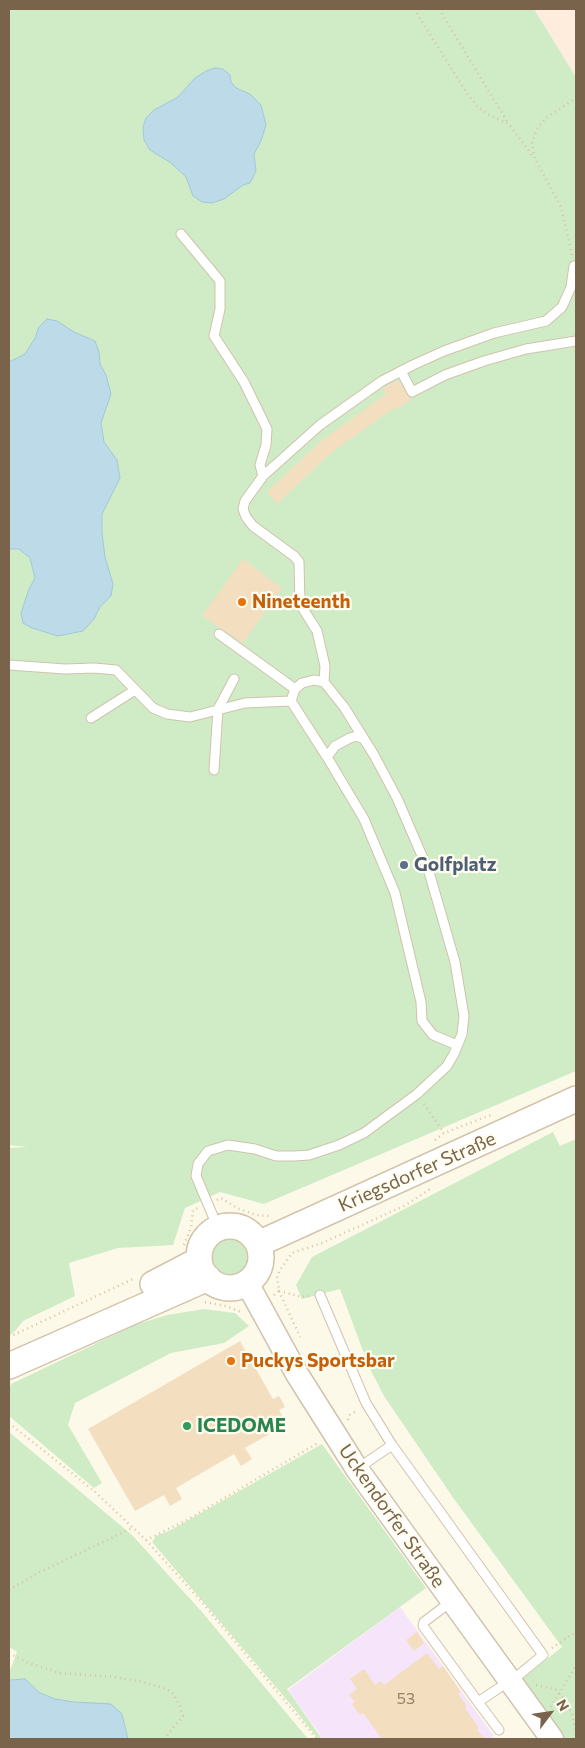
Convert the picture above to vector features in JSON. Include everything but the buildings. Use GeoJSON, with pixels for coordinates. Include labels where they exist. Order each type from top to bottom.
{"type":"FeatureCollection","features":[{"type":"Feature","properties":{"kind":"main road","name":"Kriegsdorfer Straße"},"geometry":{"type":"LineString","coordinates":[[258,1244],[576,1099]]}},
{"type":"Feature","properties":{"kind":"main road"},"geometry":{"type":"LineString","coordinates":[[9,1349],[175,1274],[196,1262],[203,1241],[218,1228],[229,1226],[241,1228],[252,1234],[258,1244],[261,1255],[260,1266],[255,1276],[247,1283],[237,1287],[226,1287],[216,1284],[196,1262]]}},
{"type":"Feature","properties":{"kind":"main road"},"geometry":{"type":"LineString","coordinates":[[9,1366],[196,1262]]}},
{"type":"Feature","properties":{"kind":"street","name":"Uckendorfer Straße"},"geometry":{"type":"LineString","coordinates":[[247,1283],[297,1374],[339,1430],[357,1469],[546,1731]]}},
{"type":"Feature","properties":{"kind":"lane"},"geometry":{"type":"LineString","coordinates":[[181,234],[220,281],[220,309],[214,336],[244,382],[267,429],[266,445],[260,465],[263,476]]}},
{"type":"Feature","properties":{"kind":"lane"},"geometry":{"type":"LineString","coordinates":[[324,682],[325,666],[317,632],[300,604],[299,562],[294,556],[253,526],[243,509],[245,501],[263,476],[320,424],[382,381],[444,351],[494,333],[546,321],[562,307],[571,287],[574,266]]}},
{"type":"Feature","properties":{"kind":"lane"},"geometry":{"type":"LineString","coordinates":[[401,371],[412,392],[445,375],[484,361],[526,349],[576,341]]}},
{"type":"Feature","properties":{"kind":"lane"},"geometry":{"type":"LineString","coordinates":[[219,634],[295,689]]}},
{"type":"Feature","properties":{"kind":"lane"},"geometry":{"type":"LineString","coordinates":[[9,665],[116,670],[152,708],[167,714],[190,716],[245,703],[290,701]]}},
{"type":"Feature","properties":{"kind":"lane"},"geometry":{"type":"LineString","coordinates":[[214,770],[218,709],[234,679]]}},
{"type":"Feature","properties":{"kind":"lane"},"geometry":{"type":"LineString","coordinates":[[218,1228],[196,1176],[198,1164],[208,1151],[228,1145],[255,1149],[276,1156],[309,1155],[339,1145],[364,1133],[417,1094],[447,1066],[462,1034],[464,1016],[456,962],[437,896],[415,838],[374,755],[344,707],[324,682],[314,680],[302,683],[295,689],[290,701]]}},
{"type":"Feature","properties":{"kind":"lane"},"geometry":{"type":"LineString","coordinates":[[90,718],[134,690]]}},
{"type":"Feature","properties":{"kind":"lane"},"geometry":{"type":"LineString","coordinates":[[290,701],[327,757],[364,819],[395,893],[421,1002],[422,1021],[433,1035],[457,1045]]}},
{"type":"Feature","properties":{"kind":"lane"},"geometry":{"type":"LineString","coordinates":[[327,757],[336,746],[350,738],[357,736],[364,739]]}},
{"type":"Feature","properties":{"kind":"lane"},"geometry":{"type":"LineString","coordinates":[[320,1295],[366,1403],[392,1445],[544,1655],[478,1702]]}},
{"type":"Feature","properties":{"kind":"lane"},"geometry":{"type":"LineString","coordinates":[[357,1469],[392,1445]]}},
{"type":"Feature","properties":{"kind":"lane"},"geometry":{"type":"LineString","coordinates":[[452,1601],[424,1622],[423,1626],[499,1730]]}},
{"type":"Feature","properties":{"kind":"path"},"geometry":{"type":"LineString","coordinates":[[414,9],[468,94],[479,108],[509,124]]}},
{"type":"Feature","properties":{"kind":"path"},"geometry":{"type":"LineString","coordinates":[[439,9],[509,124],[535,159],[561,207],[574,266]]}},
{"type":"Feature","properties":{"kind":"path"},"geometry":{"type":"LineString","coordinates":[[535,159],[532,143],[537,129],[546,118],[576,98]]}},
{"type":"Feature","properties":{"kind":"path"},"geometry":{"type":"LineString","coordinates":[[417,1094],[444,1134]]}},
{"type":"Feature","properties":{"kind":"path"},"geometry":{"type":"LineString","coordinates":[[430,1144],[444,1134],[496,1114]]}},
{"type":"Feature","properties":{"kind":"path"},"geometry":{"type":"LineString","coordinates":[[279,1291],[277,1276],[292,1253],[322,1243],[406,1205],[430,1189]]}},
{"type":"Feature","properties":{"kind":"path"},"geometry":{"type":"LineString","coordinates":[[217,1200],[221,1198],[236,1208],[256,1215],[273,1216]]}},
{"type":"Feature","properties":{"kind":"path"},"geometry":{"type":"LineString","coordinates":[[196,1262],[191,1228],[193,1210],[197,1208]]}},
{"type":"Feature","properties":{"kind":"path"},"geometry":{"type":"LineString","coordinates":[[9,1336],[140,1276]]}},
{"type":"Feature","properties":{"kind":"path"},"geometry":{"type":"LineString","coordinates":[[269,1298],[279,1291],[302,1297],[320,1295]]}},
{"type":"Feature","properties":{"kind":"path"},"geometry":{"type":"LineString","coordinates":[[146,1540],[187,1520],[339,1430],[347,1422],[350,1415],[366,1403]]}},
{"type":"Feature","properties":{"kind":"path"},"geometry":{"type":"LineString","coordinates":[[9,1423],[93,1490],[134,1527],[201,1601],[317,1739]]}},
{"type":"Feature","properties":{"kind":"path"},"geometry":{"type":"LineString","coordinates":[[9,1590],[36,1574],[134,1527]]}},
{"type":"Feature","properties":{"kind":"path"},"geometry":{"type":"LineString","coordinates":[[544,1655],[572,1634],[576,1634]]}},
{"type":"Feature","properties":{"kind":"path"},"geometry":{"type":"LineString","coordinates":[[9,1653],[26,1662],[60,1673],[130,1680],[161,1687],[172,1692],[183,1716],[166,1739]]}},
{"type":"Feature","properties":{"kind":"path"},"geometry":{"type":"LineString","coordinates":[[546,1731],[576,1666]]}},
{"type":"Feature","properties":{"kind":"shaded area"},"geometry":{"type":"Polygon","coordinates":[[[534,9],[576,9],[576,77],[534,9]]]}},
{"type":"Feature","properties":{"kind":"shaded area"},"geometry":{"type":"Polygon","coordinates":[[[400,1607],[494,1736],[490,1739],[323,1739],[288,1690],[400,1607]]]}},
{"type":"Feature","properties":{"kind":"green space"},"geometry":{"type":"Polygon","coordinates":[[[9,9],[534,9],[576,77],[576,1071],[264,1204],[220,1192],[185,1208],[173,1245],[118,1248],[69,1263],[75,1296],[23,1321],[9,1336],[9,1148],[27,1147],[9,1145],[9,9]]]}},
{"type":"Feature","properties":{"kind":"green space"},"geometry":{"type":"Polygon","coordinates":[[[553,1132],[560,1146],[576,1139],[576,1739],[562,1739],[521,1680],[562,1647],[454,1499],[384,1396],[369,1367],[340,1289],[302,1299],[296,1285],[312,1257],[553,1132]]]}},
{"type":"Feature","properties":{"kind":"green space"},"geometry":{"type":"Polygon","coordinates":[[[226,1235],[234,1235],[246,1241],[252,1257],[246,1273],[234,1279],[226,1279],[214,1273],[208,1261],[208,1253],[214,1241],[226,1235]]]}},
{"type":"Feature","properties":{"kind":"green space"},"geometry":{"type":"Polygon","coordinates":[[[204,1309],[235,1313],[249,1326],[224,1343],[171,1353],[75,1403],[68,1425],[102,1483],[94,1488],[9,1416],[9,1391],[11,1384],[135,1325],[167,1315],[204,1309]]]}},
{"type":"Feature","properties":{"kind":"green space"},"geometry":{"type":"Polygon","coordinates":[[[9,1432],[132,1535],[202,1612],[308,1739],[128,1739],[122,1714],[55,1699],[40,1693],[25,1679],[9,1680],[9,1673],[17,1652],[9,1647],[9,1432]]]}},
{"type":"Feature","properties":{"kind":"green space"},"geometry":{"type":"Polygon","coordinates":[[[322,1444],[426,1588],[287,1689],[322,1739],[318,1739],[152,1542],[156,1536],[171,1530],[322,1444]]]}},
{"type":"Feature","properties":{"kind":"water"},"geometry":{"type":"Polygon","coordinates":[[[215,68],[223,69],[230,75],[231,82],[236,88],[250,94],[261,105],[266,125],[254,154],[256,171],[250,183],[243,185],[224,199],[212,203],[202,202],[193,196],[186,177],[171,163],[150,150],[144,140],[143,127],[146,118],[154,110],[178,97],[195,78],[215,68]]]}},
{"type":"Feature","properties":{"kind":"water"},"geometry":{"type":"Polygon","coordinates":[[[47,319],[57,321],[74,332],[95,341],[99,352],[100,364],[106,375],[111,394],[101,423],[104,442],[117,460],[120,478],[102,514],[105,557],[113,584],[111,596],[100,607],[94,619],[83,631],[58,636],[32,628],[23,623],[21,613],[35,578],[30,558],[19,549],[9,549],[9,362],[25,354],[35,338],[39,327],[47,319]]]}},
{"type":"Feature","properties":{"kind":"water"},"geometry":{"type":"Polygon","coordinates":[[[25,1679],[40,1693],[55,1699],[111,1704],[122,1714],[128,1739],[9,1739],[9,1680],[25,1679]]]}},
{"type":"Feature","properties":{"kind":"place","name":"Nineteenth"},"geometry":{"type":"Point","coordinates":[242,602]}},
{"type":"Feature","properties":{"kind":"place","name":"Golfplatz"},"geometry":{"type":"Point","coordinates":[404,865]}},
{"type":"Feature","properties":{"kind":"place","name":"Puckys Sportsbar"},"geometry":{"type":"Point","coordinates":[231,1361]}},
{"type":"Feature","properties":{"kind":"place","name":"ICEDOME"},"geometry":{"type":"Point","coordinates":[187,1426]}}]}
